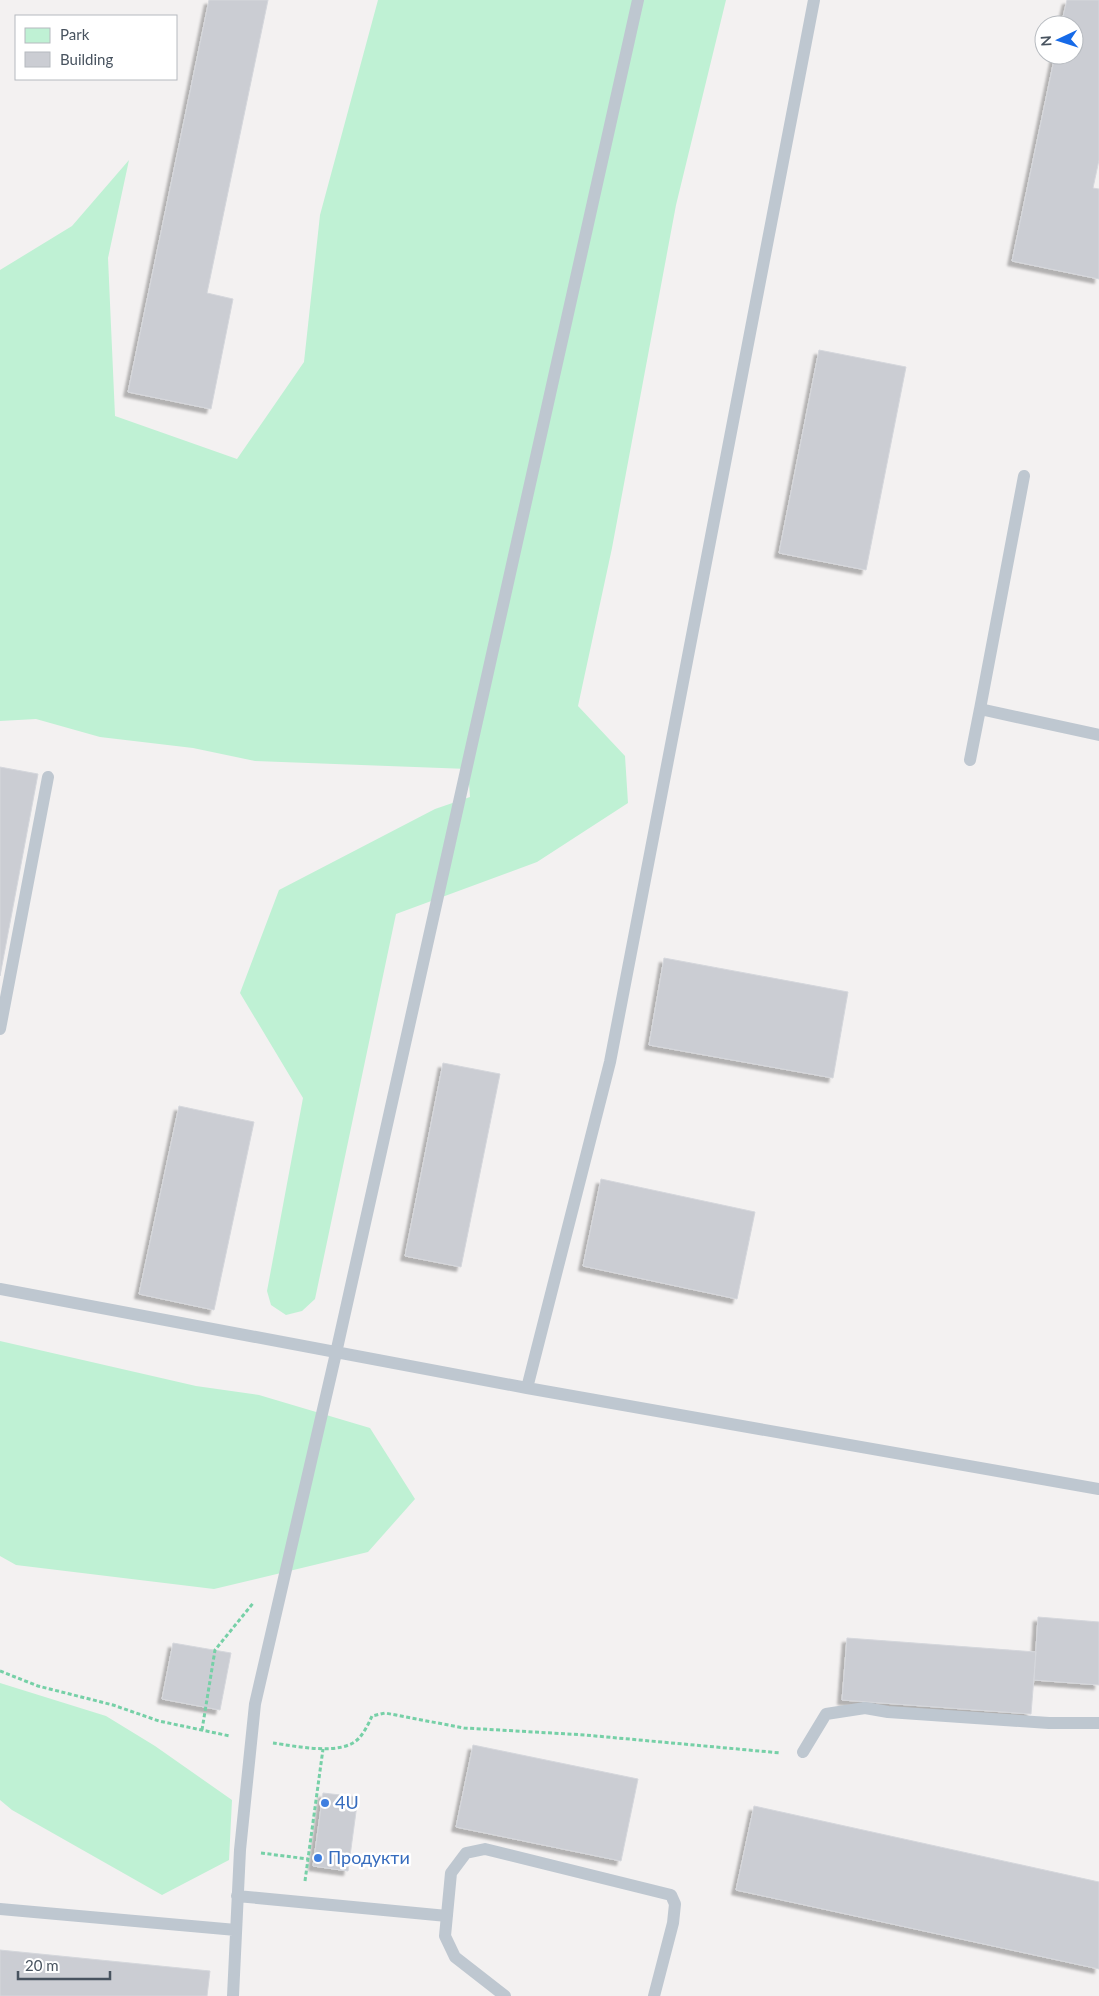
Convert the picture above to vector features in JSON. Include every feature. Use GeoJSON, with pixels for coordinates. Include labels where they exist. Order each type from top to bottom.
{"type":"FeatureCollection","features":[{"type":"Feature","properties":{"kind":"lane"},"geometry":{"type":"LineString","coordinates":[[233,1996],[240,1850],[256,1704],[638,0]]}},
{"type":"Feature","properties":{"kind":"lane"},"geometry":{"type":"LineString","coordinates":[[527,1388],[610,1062],[814,0]]}},
{"type":"Feature","properties":{"kind":"lane"},"geometry":{"type":"LineString","coordinates":[[970,760],[1024,476]]}},
{"type":"Feature","properties":{"kind":"lane"},"geometry":{"type":"LineString","coordinates":[[980,709],[1099,735]]}},
{"type":"Feature","properties":{"kind":"lane"},"geometry":{"type":"LineString","coordinates":[[0,1029],[48,777]]}},
{"type":"Feature","properties":{"kind":"lane"},"geometry":{"type":"LineString","coordinates":[[0,1289],[527,1388],[1099,1489]]}},
{"type":"Feature","properties":{"kind":"lane"},"geometry":{"type":"LineString","coordinates":[[803,1752],[826,1714],[865,1708],[888,1712],[1049,1723],[1099,1723]]}},
{"type":"Feature","properties":{"kind":"lane"},"geometry":{"type":"LineString","coordinates":[[505,1996],[455,1957],[445,1936],[451,1873],[466,1854],[485,1849],[671,1894],[675,1904],[673,1923],[654,1996]]}},
{"type":"Feature","properties":{"kind":"lane"},"geometry":{"type":"LineString","coordinates":[[237,1896],[447,1916]]}},
{"type":"Feature","properties":{"kind":"lane"},"geometry":{"type":"LineString","coordinates":[[0,1909],[236,1930]]}},
{"type":"Feature","properties":{"kind":"path"},"geometry":{"type":"LineString","coordinates":[[202,1730],[215,1650],[258,1597]]}},
{"type":"Feature","properties":{"kind":"path"},"geometry":{"type":"LineString","coordinates":[[0,1671],[38,1686],[114,1705],[159,1721],[251,1741],[323,1749],[342,1747],[360,1738],[372,1716],[385,1713],[464,1728],[585,1735],[786,1753],[803,1752]]}},
{"type":"Feature","properties":{"kind":"path"},"geometry":{"type":"LineString","coordinates":[[240,1850],[308,1859],[323,1749]]}},
{"type":"Feature","properties":{"kind":"green space"},"geometry":{"type":"Polygon","coordinates":[[[378,0],[726,0],[676,205],[612,548],[578,706],[625,756],[628,803],[537,862],[396,914],[315,1299],[302,1311],[286,1315],[271,1305],[267,1291],[303,1098],[240,993],[279,890],[435,809],[470,797],[468,769],[255,761],[193,748],[100,737],[36,719],[0,721],[0,270],[72,226],[129,160],[108,258],[115,416],[237,459],[304,362],[320,215],[378,0]]]}},
{"type":"Feature","properties":{"kind":"green space"},"geometry":{"type":"Polygon","coordinates":[[[0,1341],[196,1386],[259,1395],[370,1428],[415,1499],[368,1552],[214,1589],[16,1565],[0,1556],[0,1341]]]}},
{"type":"Feature","properties":{"kind":"green space"},"geometry":{"type":"Polygon","coordinates":[[[0,1683],[106,1716],[155,1746],[232,1800],[229,1860],[162,1895],[12,1810],[0,1800],[0,1683]]]}},
{"type":"Feature","properties":{"kind":"building"},"geometry":{"type":"Polygon","coordinates":[[[209,0],[268,0],[207,293],[233,299],[211,409],[128,392],[209,0]]]}},
{"type":"Feature","properties":{"kind":"building"},"geometry":{"type":"Polygon","coordinates":[[[1067,0],[1099,0],[1099,160],[1093,188],[1099,189],[1099,279],[1012,261],[1053,65],[1084,65],[1084,15],[1063,15],[1067,0]]]}},
{"type":"Feature","properties":{"kind":"building"},"geometry":{"type":"Polygon","coordinates":[[[819,350],[906,367],[866,570],[779,553],[819,350]]]}},
{"type":"Feature","properties":{"kind":"building"},"geometry":{"type":"Polygon","coordinates":[[[0,767],[38,774],[0,976],[0,767]]]}},
{"type":"Feature","properties":{"kind":"building"},"geometry":{"type":"Polygon","coordinates":[[[664,958],[848,992],[833,1078],[649,1045],[664,958]]]}},
{"type":"Feature","properties":{"kind":"building"},"geometry":{"type":"Polygon","coordinates":[[[443,1063],[500,1074],[461,1267],[405,1256],[443,1063]]]}},
{"type":"Feature","properties":{"kind":"building"},"geometry":{"type":"Polygon","coordinates":[[[179,1106],[254,1122],[214,1310],[139,1294],[179,1106]]]}},
{"type":"Feature","properties":{"kind":"building"},"geometry":{"type":"Polygon","coordinates":[[[601,1179],[755,1212],[737,1299],[583,1266],[601,1179]]]}},
{"type":"Feature","properties":{"kind":"building"},"geometry":{"type":"Polygon","coordinates":[[[1038,1617],[1099,1622],[1099,1685],[1034,1680],[1038,1617]]]}},
{"type":"Feature","properties":{"kind":"building"},"geometry":{"type":"Polygon","coordinates":[[[847,1638],[1036,1652],[1031,1714],[842,1700],[847,1638]]]}},
{"type":"Feature","properties":{"kind":"building"},"geometry":{"type":"Polygon","coordinates":[[[173,1643],[231,1653],[220,1710],[162,1699],[173,1643]]]}},
{"type":"Feature","properties":{"kind":"building"},"geometry":{"type":"Polygon","coordinates":[[[473,1745],[638,1779],[621,1861],[456,1827],[473,1745]]]}},
{"type":"Feature","properties":{"kind":"building"},"geometry":{"type":"Polygon","coordinates":[[[323,1793],[358,1797],[348,1871],[313,1866],[323,1793]]]}},
{"type":"Feature","properties":{"kind":"building"},"geometry":{"type":"Polygon","coordinates":[[[754,1806],[1099,1882],[1099,1969],[736,1890],[754,1806]]]}},
{"type":"Feature","properties":{"kind":"building"},"geometry":{"type":"Polygon","coordinates":[[[0,1950],[210,1971],[207,1996],[0,1996],[0,1950]]]}},
{"type":"Feature","properties":{"kind":"place","name":"4U"},"geometry":{"type":"Point","coordinates":[325,1803]}},
{"type":"Feature","properties":{"kind":"place","name":"Продукти"},"geometry":{"type":"Point","coordinates":[318,1858]}}]}
